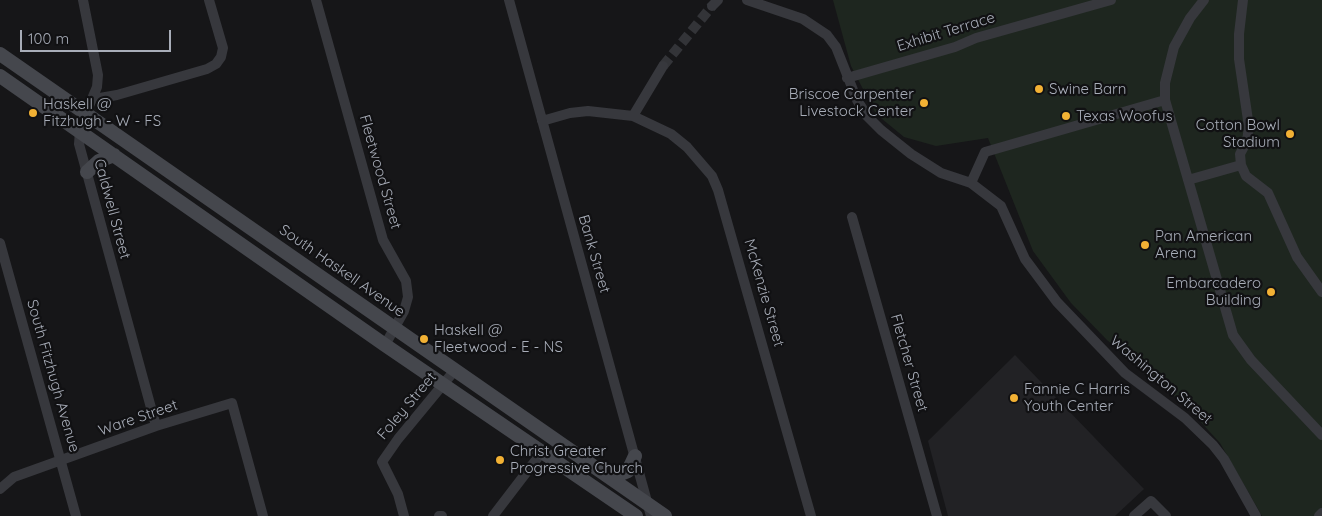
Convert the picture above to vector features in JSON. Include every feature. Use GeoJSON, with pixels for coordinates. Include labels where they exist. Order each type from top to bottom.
{"type":"FeatureCollection","features":[{"type":"Feature","properties":{"kind":"main road","name":"South Haskell Avenue"},"geometry":{"type":"LineString","coordinates":[[0,54],[611,478],[649,510],[665,516]]}},
{"type":"Feature","properties":{"kind":"main road"},"geometry":{"type":"LineString","coordinates":[[0,76],[444,385],[636,516]]}},
{"type":"Feature","properties":{"kind":"main road"},"geometry":{"type":"LineString","coordinates":[[87,172],[99,161],[114,155]]}},
{"type":"Feature","properties":{"kind":"main road"},"geometry":{"type":"LineString","coordinates":[[611,478],[628,471],[635,456]]}},
{"type":"Feature","properties":{"kind":"street","name":"Caldwell Street"},"geometry":{"type":"LineString","coordinates":[[83,0],[98,75],[94,99],[86,113],[80,131],[79,144],[156,426]]}},
{"type":"Feature","properties":{"kind":"street"},"geometry":{"type":"LineString","coordinates":[[94,99],[117,95],[207,70],[216,64],[224,48],[209,0]]}},
{"type":"Feature","properties":{"kind":"street","name":"Fleetwood Street"},"geometry":{"type":"LineString","coordinates":[[316,0],[383,240],[406,281],[408,297],[396,328],[385,344]]}},
{"type":"Feature","properties":{"kind":"street","name":"Bank Street"},"geometry":{"type":"LineString","coordinates":[[509,0],[649,510]]}},
{"type":"Feature","properties":{"kind":"street","name":"Washington Street"},"geometry":{"type":"LineString","coordinates":[[746,0],[803,19],[827,35],[836,47],[847,78],[867,116],[911,154],[941,173],[971,183],[1001,206],[1025,258],[1037,278],[1082,330],[1125,373],[1184,418],[1213,445],[1224,459],[1256,516]]}},
{"type":"Feature","properties":{"kind":"street","name":"Exhibit Terrace"},"geometry":{"type":"LineString","coordinates":[[847,78],[955,47],[976,38],[1111,0]]}},
{"type":"Feature","properties":{"kind":"street"},"geometry":{"type":"LineString","coordinates":[[1204,0],[1190,18],[1174,47],[1165,84],[1165,100],[1233,335],[1251,360],[1322,435]]}},
{"type":"Feature","properties":{"kind":"street"},"geometry":{"type":"LineString","coordinates":[[1243,0],[1238,34],[1239,59],[1250,127],[1247,141],[1240,154],[1242,165],[1246,176],[1268,193],[1297,257],[1322,292]]}},
{"type":"Feature","properties":{"kind":"street"},"geometry":{"type":"LineString","coordinates":[[633,116],[639,102],[663,66]]}},
{"type":"Feature","properties":{"kind":"street"},"geometry":{"type":"LineString","coordinates":[[971,183],[986,152],[1165,100]]}},
{"type":"Feature","properties":{"kind":"street","name":"McKenzie Street"},"geometry":{"type":"LineString","coordinates":[[542,121],[588,110],[633,116],[671,134],[687,147],[712,176],[718,190],[811,516]]}},
{"type":"Feature","properties":{"kind":"street"},"geometry":{"type":"LineString","coordinates":[[1188,180],[1242,165]]}},
{"type":"Feature","properties":{"kind":"street","name":"Fletcher Street"},"geometry":{"type":"LineString","coordinates":[[852,217],[937,516]]}},
{"type":"Feature","properties":{"kind":"street","name":"South Fitzhugh Avenue"},"geometry":{"type":"LineString","coordinates":[[0,244],[76,516]]}},
{"type":"Feature","properties":{"kind":"street","name":"Foley Street"},"geometry":{"type":"LineString","coordinates":[[404,516],[398,494],[382,462],[398,438],[455,370]]}},
{"type":"Feature","properties":{"kind":"street","name":"Ware Street"},"geometry":{"type":"LineString","coordinates":[[0,489],[14,477],[156,426],[232,403],[263,516]]}},
{"type":"Feature","properties":{"kind":"street"},"geometry":{"type":"LineString","coordinates":[[493,516],[542,452]]}},
{"type":"Feature","properties":{"kind":"street"},"geometry":{"type":"LineString","coordinates":[[1134,516],[1151,501],[1166,516]]}},
{"type":"Feature","properties":{"kind":"street"},"geometry":{"type":"LineString","coordinates":[[1319,516],[1322,513]]}},
{"type":"Feature","properties":{"kind":"shaded area"},"geometry":{"type":"Polygon","coordinates":[[[833,0],[1322,0],[1322,516],[1262,516],[1220,443],[1186,406],[1107,340],[1071,303],[1033,251],[988,138],[936,146],[904,137],[876,114],[851,66],[833,0]]]}},
{"type":"Feature","properties":{"kind":"shaded area","name":"Fannie C Harris Youth Center"},"geometry":{"type":"Polygon","coordinates":[[[1015,355],[1144,489],[1115,516],[948,516],[928,441],[1015,355]]]}},
{"type":"Feature","properties":{"kind":"tunnel"},"geometry":{"type":"LineString","coordinates":[[663,66],[712,6]]}},
{"type":"Feature","properties":{"kind":"place","name":"Swine Barn"},"geometry":{"type":"Point","coordinates":[1039,89]}},
{"type":"Feature","properties":{"kind":"place","name":"Briscoe Carpenter Livestock Center"},"geometry":{"type":"Point","coordinates":[924,103]}},
{"type":"Feature","properties":{"kind":"place","name":"Haskell @ Fitzhugh - W - FS"},"geometry":{"type":"Point","coordinates":[33,113]}},
{"type":"Feature","properties":{"kind":"place","name":"Texas Woofus"},"geometry":{"type":"Point","coordinates":[1066,116]}},
{"type":"Feature","properties":{"kind":"place","name":"Cotton Bowl Stadium"},"geometry":{"type":"Point","coordinates":[1290,134]}},
{"type":"Feature","properties":{"kind":"place","name":"Pan American Arena"},"geometry":{"type":"Point","coordinates":[1145,245]}},
{"type":"Feature","properties":{"kind":"place","name":"Embarcadero Building"},"geometry":{"type":"Point","coordinates":[1271,292]}},
{"type":"Feature","properties":{"kind":"place","name":"Haskell @ Fleetwood - E - NS"},"geometry":{"type":"Point","coordinates":[424,339]}},
{"type":"Feature","properties":{"kind":"place","name":"Fannie C Harris Youth Center"},"geometry":{"type":"Point","coordinates":[1014,398]}},
{"type":"Feature","properties":{"kind":"place","name":"Christ Greater Progressive Church"},"geometry":{"type":"Point","coordinates":[500,460]}}]}
